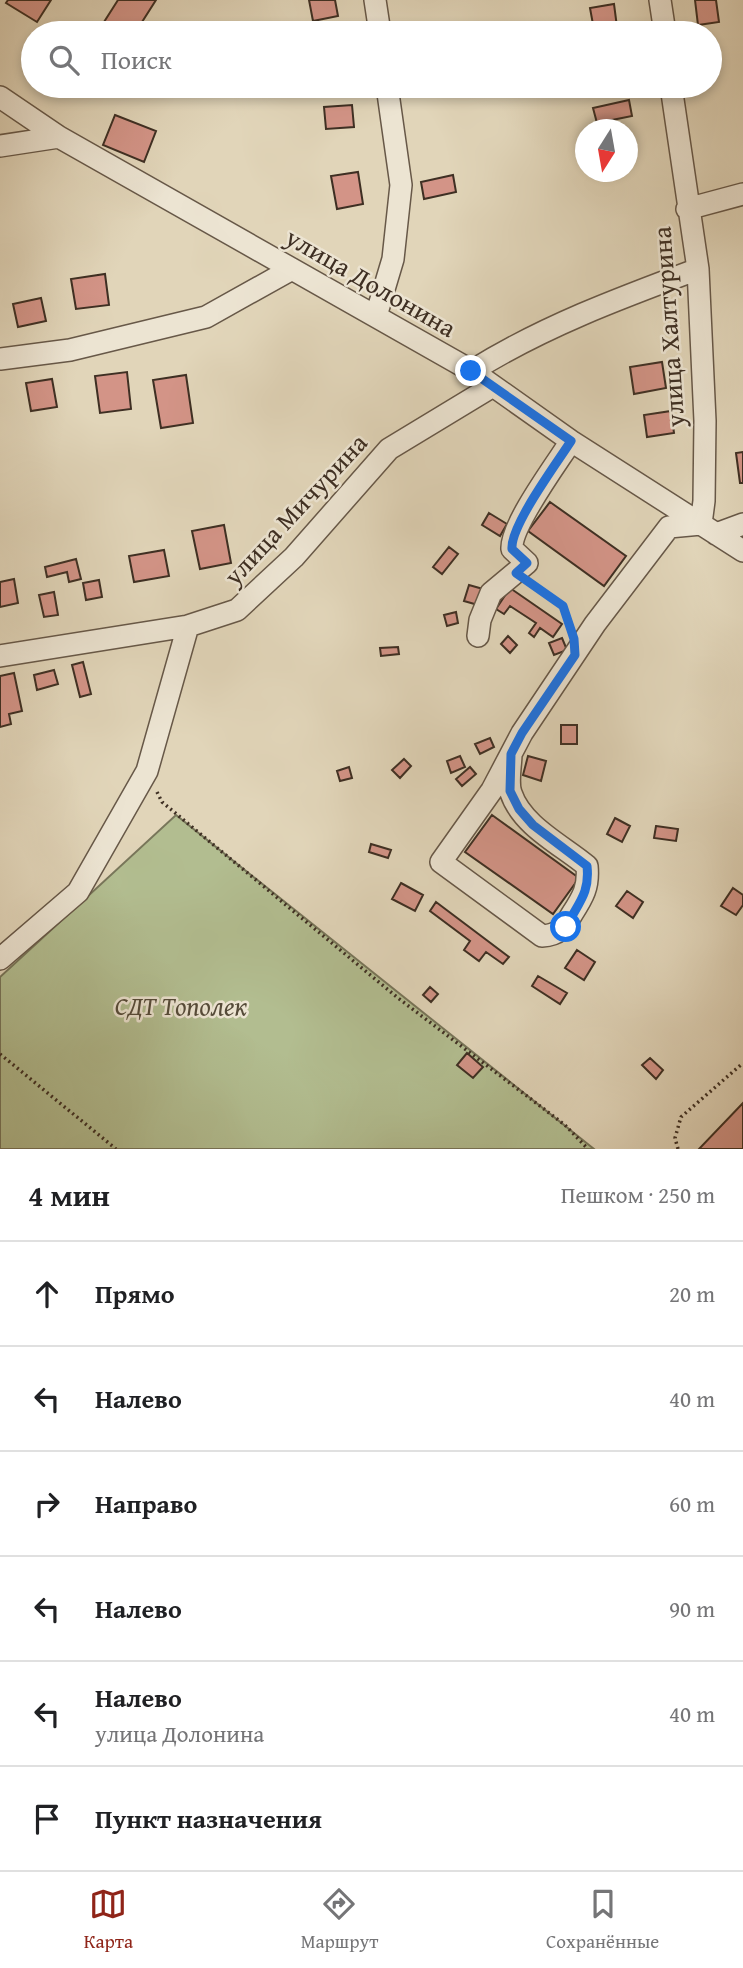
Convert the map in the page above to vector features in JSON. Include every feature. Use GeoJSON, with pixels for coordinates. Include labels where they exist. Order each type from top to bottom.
{"type":"FeatureCollection","features":[{"type":"Feature","properties":{"kind":"street"},"geometry":{"type":"LineString","coordinates":[[375,0],[378,21]]}},
{"type":"Feature","properties":{"kind":"street"},"geometry":{"type":"LineString","coordinates":[[660,0],[663,21]]}},
{"type":"Feature","properties":{"kind":"street","name":"улица Долонина"},"geometry":{"type":"LineString","coordinates":[[0,97],[60,137],[471,371],[571,441],[743,551]]}},
{"type":"Feature","properties":{"kind":"street"},"geometry":{"type":"LineString","coordinates":[[376,316],[393,259],[401,186],[389,98]]}},
{"type":"Feature","properties":{"kind":"street","name":"улица Халтурина"},"geometry":{"type":"LineString","coordinates":[[673,98],[698,269],[705,421],[704,500],[708,529]]}},
{"type":"Feature","properties":{"kind":"street"},"geometry":{"type":"LineString","coordinates":[[0,146],[60,137]]}},
{"type":"Feature","properties":{"kind":"street"},"geometry":{"type":"LineString","coordinates":[[687,209],[743,194]]}},
{"type":"Feature","properties":{"kind":"street"},"geometry":{"type":"LineString","coordinates":[[0,359],[70,350],[206,317],[292,269]]}},
{"type":"Feature","properties":{"kind":"street"},"geometry":{"type":"LineString","coordinates":[[471,371],[510,347],[557,325],[698,269]]}},
{"type":"Feature","properties":{"kind":"street","name":"улица Мичурина"},"geometry":{"type":"LineString","coordinates":[[0,656],[188,626],[237,610],[294,557],[389,449],[493,386]]}},
{"type":"Feature","properties":{"kind":"street"},"geometry":{"type":"LineString","coordinates":[[478,636],[480,620],[491,593],[527,563],[512,549],[511,539],[571,441]]}},
{"type":"Feature","properties":{"kind":"street"},"geometry":{"type":"LineString","coordinates":[[511,754],[510,791],[519,809],[533,825],[587,866],[589,882],[582,901],[566,927],[553,935],[542,936],[441,862],[492,790],[522,733],[595,624],[669,527],[708,529],[743,524]]}},
{"type":"Feature","properties":{"kind":"street"},"geometry":{"type":"LineString","coordinates":[[0,959],[78,892],[147,771],[188,626]]}},
{"type":"Feature","properties":{"kind":"path"},"geometry":{"type":"LineString","coordinates":[[516,573],[563,606],[574,639],[575,655]]}},
{"type":"Feature","properties":{"kind":"path"},"geometry":{"type":"LineString","coordinates":[[147,771],[162,802],[398,998],[565,1125],[588,1149]]}},
{"type":"Feature","properties":{"kind":"path"},"geometry":{"type":"LineString","coordinates":[[0,1055],[116,1149]]}},
{"type":"Feature","properties":{"kind":"path"},"geometry":{"type":"LineString","coordinates":[[678,1149],[675,1138],[681,1117],[743,1063]]}},
{"type":"Feature","properties":{"kind":"green space","name":"СДТ Тополек"},"geometry":{"type":"Polygon","coordinates":[[[176,815],[594,1149],[0,1149],[0,977],[176,815]]]}},
{"type":"Feature","properties":{"kind":"building"},"geometry":{"type":"Polygon","coordinates":[[[8,0],[51,0],[38,21],[6,3],[8,0]]]}},
{"type":"Feature","properties":{"kind":"building"},"geometry":{"type":"Polygon","coordinates":[[[118,0],[156,0],[143,21],[105,21],[118,0]]]}},
{"type":"Feature","properties":{"kind":"building"},"geometry":{"type":"Polygon","coordinates":[[[309,0],[335,0],[338,16],[313,21],[309,0]]]}},
{"type":"Feature","properties":{"kind":"building"},"geometry":{"type":"Polygon","coordinates":[[[695,0],[716,0],[719,21],[698,21],[695,0]]]}},
{"type":"Feature","properties":{"kind":"building"},"geometry":{"type":"Polygon","coordinates":[[[614,4],[616,21],[592,21],[590,8],[614,4]]]}},
{"type":"Feature","properties":{"kind":"building"},"geometry":{"type":"Polygon","coordinates":[[[629,100],[632,116],[596,119],[593,108],[629,100]]]}},
{"type":"Feature","properties":{"kind":"building"},"geometry":{"type":"Polygon","coordinates":[[[352,105],[354,127],[326,129],[324,107],[352,105]]]}},
{"type":"Feature","properties":{"kind":"building"},"geometry":{"type":"Polygon","coordinates":[[[115,115],[156,131],[144,162],[103,145],[115,115]]]}},
{"type":"Feature","properties":{"kind":"building"},"geometry":{"type":"Polygon","coordinates":[[[358,172],[363,204],[337,209],[331,176],[358,172]]]}},
{"type":"Feature","properties":{"kind":"building"},"geometry":{"type":"Polygon","coordinates":[[[453,175],[456,192],[424,199],[421,182],[453,175]]]}},
{"type":"Feature","properties":{"kind":"building"},"geometry":{"type":"Polygon","coordinates":[[[105,274],[109,305],[76,309],[71,279],[105,274]]]}},
{"type":"Feature","properties":{"kind":"building"},"geometry":{"type":"Polygon","coordinates":[[[41,298],[46,321],[18,327],[13,304],[41,298]]]}},
{"type":"Feature","properties":{"kind":"building"},"geometry":{"type":"Polygon","coordinates":[[[662,362],[666,388],[634,394],[630,367],[662,362]]]}},
{"type":"Feature","properties":{"kind":"building"},"geometry":{"type":"Polygon","coordinates":[[[127,372],[131,409],[100,413],[95,376],[127,372]]]}},
{"type":"Feature","properties":{"kind":"building"},"geometry":{"type":"Polygon","coordinates":[[[186,375],[193,423],[161,428],[153,380],[186,375]]]}},
{"type":"Feature","properties":{"kind":"building"},"geometry":{"type":"Polygon","coordinates":[[[52,379],[57,407],[31,411],[26,383],[52,379]]]}},
{"type":"Feature","properties":{"kind":"building"},"geometry":{"type":"Polygon","coordinates":[[[671,411],[674,433],[647,437],[644,415],[671,411]]]}},
{"type":"Feature","properties":{"kind":"building"},"geometry":{"type":"Polygon","coordinates":[[[743,452],[743,483],[740,483],[736,453],[743,452]]]}},
{"type":"Feature","properties":{"kind":"building"},"geometry":{"type":"Polygon","coordinates":[[[550,502],[626,556],[604,586],[528,531],[550,502]]]}},
{"type":"Feature","properties":{"kind":"building"},"geometry":{"type":"Polygon","coordinates":[[[489,513],[507,524],[500,536],[482,525],[489,513]]]}},
{"type":"Feature","properties":{"kind":"building"},"geometry":{"type":"Polygon","coordinates":[[[224,525],[231,563],[200,569],[192,531],[224,525]]]}},
{"type":"Feature","properties":{"kind":"building"},"geometry":{"type":"Polygon","coordinates":[[[449,547],[458,554],[442,574],[433,567],[449,547]]]}},
{"type":"Feature","properties":{"kind":"building"},"geometry":{"type":"Polygon","coordinates":[[[164,550],[169,576],[134,582],[129,556],[164,550]]]}},
{"type":"Feature","properties":{"kind":"building"},"geometry":{"type":"Polygon","coordinates":[[[76,559],[81,579],[69,582],[67,572],[47,577],[45,567],[76,559]]]}},
{"type":"Feature","properties":{"kind":"building"},"geometry":{"type":"Polygon","coordinates":[[[14,579],[18,603],[0,607],[0,582],[14,579]]]}},
{"type":"Feature","properties":{"kind":"building"},"geometry":{"type":"Polygon","coordinates":[[[99,580],[102,597],[86,600],[83,583],[99,580]]]}},
{"type":"Feature","properties":{"kind":"building"},"geometry":{"type":"Polygon","coordinates":[[[469,585],[483,589],[478,605],[464,601],[469,585]]]}},
{"type":"Feature","properties":{"kind":"building"},"geometry":{"type":"Polygon","coordinates":[[[510,588],[562,624],[553,637],[540,628],[534,637],[529,633],[536,623],[510,606],[504,614],[496,609],[510,588]]]}},
{"type":"Feature","properties":{"kind":"building"},"geometry":{"type":"Polygon","coordinates":[[[54,592],[58,615],[44,617],[39,595],[54,592]]]}},
{"type":"Feature","properties":{"kind":"building"},"geometry":{"type":"Polygon","coordinates":[[[456,612],[458,623],[447,626],[444,615],[456,612]]]}},
{"type":"Feature","properties":{"kind":"building"},"geometry":{"type":"Polygon","coordinates":[[[508,636],[517,645],[510,653],[501,644],[508,636]]]}},
{"type":"Feature","properties":{"kind":"building"},"geometry":{"type":"Polygon","coordinates":[[[562,638],[567,650],[554,655],[549,643],[562,638]]]}},
{"type":"Feature","properties":{"kind":"building"},"geometry":{"type":"Polygon","coordinates":[[[398,647],[399,654],[381,656],[380,648],[398,647]]]}},
{"type":"Feature","properties":{"kind":"building"},"geometry":{"type":"Polygon","coordinates":[[[83,662],[91,694],[80,697],[72,665],[83,662]]]}},
{"type":"Feature","properties":{"kind":"building"},"geometry":{"type":"Polygon","coordinates":[[[54,670],[58,684],[37,690],[34,675],[54,670]]]}},
{"type":"Feature","properties":{"kind":"building"},"geometry":{"type":"Polygon","coordinates":[[[14,673],[22,711],[9,714],[11,724],[0,727],[0,676],[14,673]]]}},
{"type":"Feature","properties":{"kind":"building"},"geometry":{"type":"Polygon","coordinates":[[[561,725],[577,725],[577,744],[561,744],[561,725]]]}},
{"type":"Feature","properties":{"kind":"building"},"geometry":{"type":"Polygon","coordinates":[[[490,738],[494,747],[480,754],[475,744],[490,738]]]}},
{"type":"Feature","properties":{"kind":"building"},"geometry":{"type":"Polygon","coordinates":[[[460,756],[465,767],[451,773],[447,761],[460,756]]]}},
{"type":"Feature","properties":{"kind":"building"},"geometry":{"type":"Polygon","coordinates":[[[528,756],[546,761],[541,781],[523,775],[528,756]]]}},
{"type":"Feature","properties":{"kind":"building"},"geometry":{"type":"Polygon","coordinates":[[[404,759],[411,766],[400,778],[392,770],[404,759]]]}},
{"type":"Feature","properties":{"kind":"building"},"geometry":{"type":"Polygon","coordinates":[[[349,767],[352,778],[340,781],[337,771],[349,767]]]}},
{"type":"Feature","properties":{"kind":"building"},"geometry":{"type":"Polygon","coordinates":[[[470,767],[476,774],[462,786],[456,779],[470,767]]]}},
{"type":"Feature","properties":{"kind":"building"},"geometry":{"type":"Polygon","coordinates":[[[492,815],[579,878],[553,914],[465,852],[492,815]]]}},
{"type":"Feature","properties":{"kind":"building"},"geometry":{"type":"Polygon","coordinates":[[[615,818],[630,826],[622,842],[607,834],[615,818]]]}},
{"type":"Feature","properties":{"kind":"building"},"geometry":{"type":"Polygon","coordinates":[[[656,826],[678,829],[676,841],[654,838],[656,826]]]}},
{"type":"Feature","properties":{"kind":"building"},"geometry":{"type":"Polygon","coordinates":[[[371,844],[391,850],[388,858],[369,852],[371,844]]]}},
{"type":"Feature","properties":{"kind":"building"},"geometry":{"type":"Polygon","coordinates":[[[401,883],[423,895],[415,911],[392,899],[401,883]]]}},
{"type":"Feature","properties":{"kind":"building"},"geometry":{"type":"Polygon","coordinates":[[[733,888],[743,895],[743,905],[736,915],[721,906],[733,888]]]}},
{"type":"Feature","properties":{"kind":"building"},"geometry":{"type":"Polygon","coordinates":[[[627,891],[643,902],[633,918],[616,906],[627,891]]]}},
{"type":"Feature","properties":{"kind":"building"},"geometry":{"type":"Polygon","coordinates":[[[436,902],[509,957],[503,964],[486,952],[479,961],[464,950],[470,941],[430,911],[436,902]]]}},
{"type":"Feature","properties":{"kind":"building"},"geometry":{"type":"Polygon","coordinates":[[[577,950],[595,962],[584,980],[565,968],[577,950]]]}},
{"type":"Feature","properties":{"kind":"building"},"geometry":{"type":"Polygon","coordinates":[[[538,976],[567,993],[560,1004],[532,986],[538,976]]]}},
{"type":"Feature","properties":{"kind":"building"},"geometry":{"type":"Polygon","coordinates":[[[430,987],[438,994],[431,1002],[423,995],[430,987]]]}},
{"type":"Feature","properties":{"kind":"building"},"geometry":{"type":"Polygon","coordinates":[[[467,1053],[483,1067],[473,1078],[457,1065],[467,1053]]]}},
{"type":"Feature","properties":{"kind":"building"},"geometry":{"type":"Polygon","coordinates":[[[650,1058],[663,1070],[656,1079],[642,1065],[650,1058]]]}},
{"type":"Feature","properties":{"kind":"building"},"geometry":{"type":"Polygon","coordinates":[[[743,1103],[743,1149],[699,1149],[743,1103]]]}},
{"type":"Feature","properties":{"kind":"route"},"geometry":{"type":"LineString","coordinates":[[471,371],[571,441],[511,539],[512,549],[527,563],[516,573],[563,606],[574,639],[575,655],[522,733],[511,754],[510,791],[519,809],[533,825],[587,866],[589,882],[582,901],[566,927]]}}]}
